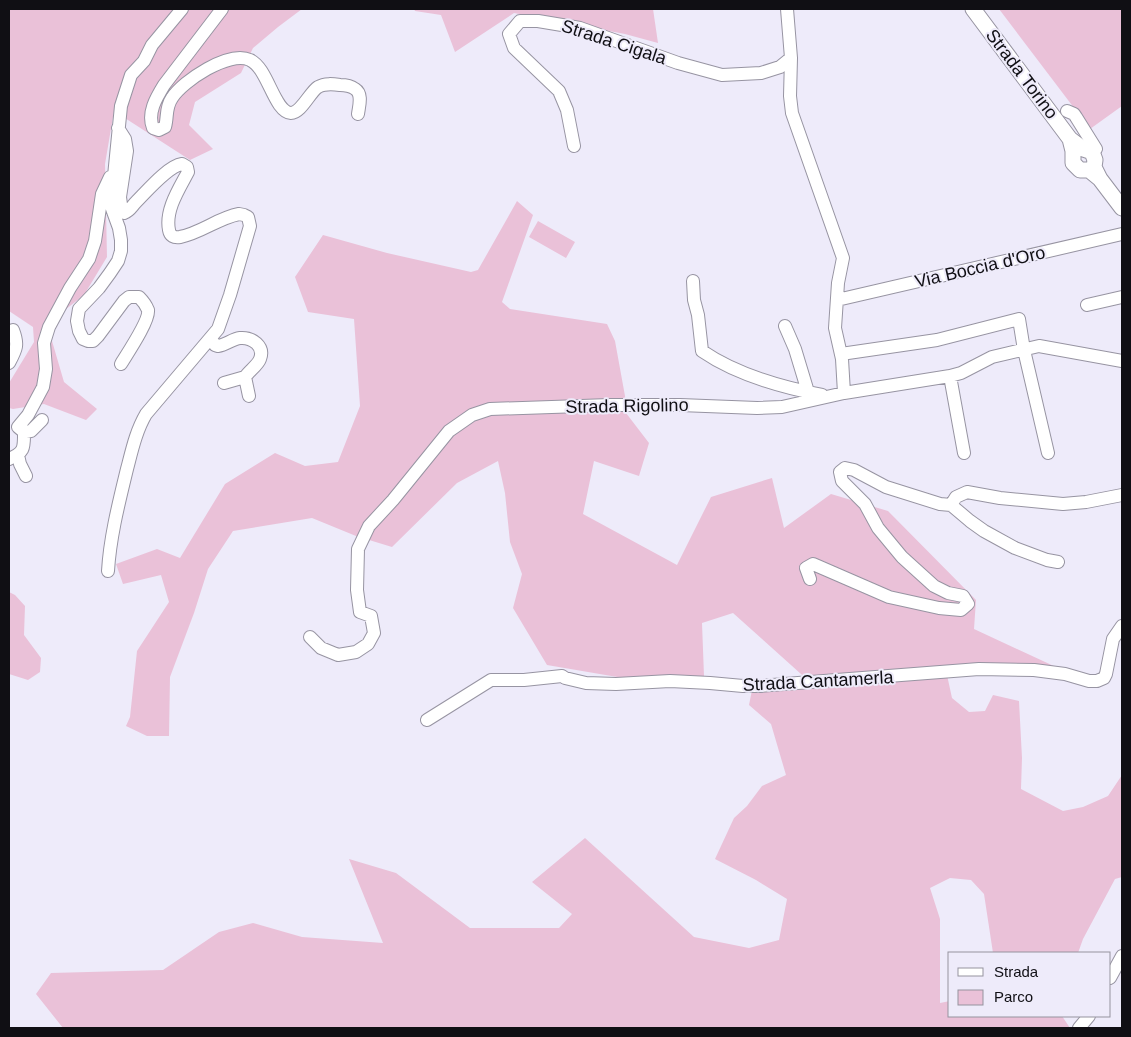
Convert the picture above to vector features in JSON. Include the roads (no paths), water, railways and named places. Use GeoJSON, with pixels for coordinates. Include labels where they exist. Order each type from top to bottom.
{"type":"FeatureCollection","features":[{"type":"Feature","properties":{"kind":"main road","name":"Strada Torino"},"geometry":{"type":"LineString","coordinates":[[973,9],[1070,139],[1073,163],[1080,170],[1089,170],[1100,179],[1122,208]]}},
{"type":"Feature","properties":{"kind":"street"},"geometry":{"type":"LineString","coordinates":[[121,364],[148,316],[144,303],[139,297],[129,297],[98,336],[88,341],[83,339],[79,331],[77,321],[79,309],[110,273],[118,261],[121,251],[119,228],[111,206],[121,106],[131,75],[144,61],[152,45],[182,9]]}},
{"type":"Feature","properties":{"kind":"street"},"geometry":{"type":"LineString","coordinates":[[222,9],[156,98],[152,109],[153,128],[159,130],[166,125],[166,113],[169,103],[176,92],[188,82],[211,67],[239,58],[251,60],[263,71],[278,103],[286,111],[291,113],[295,111],[318,87],[324,84],[332,84],[354,88],[358,91],[360,97],[358,114]]}},
{"type":"Feature","properties":{"kind":"street"},"geometry":{"type":"LineString","coordinates":[[787,9],[791,58],[790,96],[792,113],[842,258],[835,328],[841,354],[844,393]]}},
{"type":"Feature","properties":{"kind":"street","name":"Strada Cigala"},"geometry":{"type":"LineString","coordinates":[[574,146],[567,110],[558,92],[514,48],[509,34],[520,22],[538,20],[580,28],[678,63],[722,75],[761,73],[780,67],[791,58]]}},
{"type":"Feature","properties":{"kind":"street"},"geometry":{"type":"LineString","coordinates":[[1067,111],[1076,116],[1096,149]]}},
{"type":"Feature","properties":{"kind":"street"},"geometry":{"type":"LineString","coordinates":[[108,571],[112,539],[136,434],[146,414],[215,334],[230,295],[250,230],[249,218],[244,214],[236,214],[186,235],[175,238],[172,236],[168,220],[175,198],[188,172],[186,166],[182,164],[166,172],[127,212],[122,212],[120,197],[127,151],[125,139],[118,128]]}},
{"type":"Feature","properties":{"kind":"street"},"geometry":{"type":"LineString","coordinates":[[17,429],[28,415],[42,387],[46,369],[44,344],[49,327],[70,288],[89,260],[95,240],[102,194],[114,166]]}},
{"type":"Feature","properties":{"kind":"street","name":"Via Boccia d'Oro"},"geometry":{"type":"LineString","coordinates":[[837,300],[1122,234]]}},
{"type":"Feature","properties":{"kind":"street"},"geometry":{"type":"LineString","coordinates":[[693,281],[702,351],[715,360],[761,380],[828,397]]}},
{"type":"Feature","properties":{"kind":"street"},"geometry":{"type":"LineString","coordinates":[[1087,305],[1122,297]]}},
{"type":"Feature","properties":{"kind":"street"},"geometry":{"type":"LineString","coordinates":[[841,354],[937,340],[1019,319],[1024,350],[1048,453]]}},
{"type":"Feature","properties":{"kind":"street"},"geometry":{"type":"LineString","coordinates":[[785,326],[795,349],[808,392]]}},
{"type":"Feature","properties":{"kind":"street"},"geometry":{"type":"LineString","coordinates":[[9,363],[17,346],[13,330]]}},
{"type":"Feature","properties":{"kind":"street"},"geometry":{"type":"LineString","coordinates":[[210,339],[218,346],[240,338],[246,338],[259,344],[260,360],[245,377],[224,383]]}},
{"type":"Feature","properties":{"kind":"street","name":"Strada Rigolino"},"geometry":{"type":"LineString","coordinates":[[310,637],[321,648],[338,654],[356,652],[368,644],[374,633],[371,616],[360,612],[358,549],[369,526],[393,500],[449,430],[472,415],[490,409],[680,405],[782,407],[844,393],[950,376],[961,373],[992,358],[1039,346],[1122,361]]}},
{"type":"Feature","properties":{"kind":"street"},"geometry":{"type":"LineString","coordinates":[[950,376],[964,454]]}},
{"type":"Feature","properties":{"kind":"street"},"geometry":{"type":"LineString","coordinates":[[245,377],[250,396]]}},
{"type":"Feature","properties":{"kind":"street"},"geometry":{"type":"LineString","coordinates":[[17,429],[31,431],[42,420]]}},
{"type":"Feature","properties":{"kind":"street"},"geometry":{"type":"LineString","coordinates":[[17,429],[24,446],[13,457],[20,464],[26,476]]}},
{"type":"Feature","properties":{"kind":"street"},"geometry":{"type":"LineString","coordinates":[[810,579],[806,568],[813,564],[888,597],[939,608],[961,610],[968,604],[963,596],[948,593],[934,586],[902,557],[878,528],[865,504],[842,481],[840,472],[844,468],[854,470],[886,487],[940,504],[950,505],[984,531],[1015,548],[1047,560],[1058,562]]}},
{"type":"Feature","properties":{"kind":"street"},"geometry":{"type":"LineString","coordinates":[[950,505],[956,497],[967,492],[1000,498],[1063,504],[1122,495]]}},
{"type":"Feature","properties":{"kind":"street","name":"Strada Cantamerla"},"geometry":{"type":"LineString","coordinates":[[427,720],[491,680],[524,680],[556,676],[593,683],[616,684],[670,681],[760,686],[979,669],[1034,670],[1097,681],[1104,678],[1106,674],[1112,639],[1122,626]]}},
{"type":"Feature","properties":{"kind":"street"},"geometry":{"type":"LineString","coordinates":[[1111,976],[1122,956]]}},
{"type":"Feature","properties":{"kind":"street"},"geometry":{"type":"LineString","coordinates":[[1079,1028],[1088,1017]]}}]}
